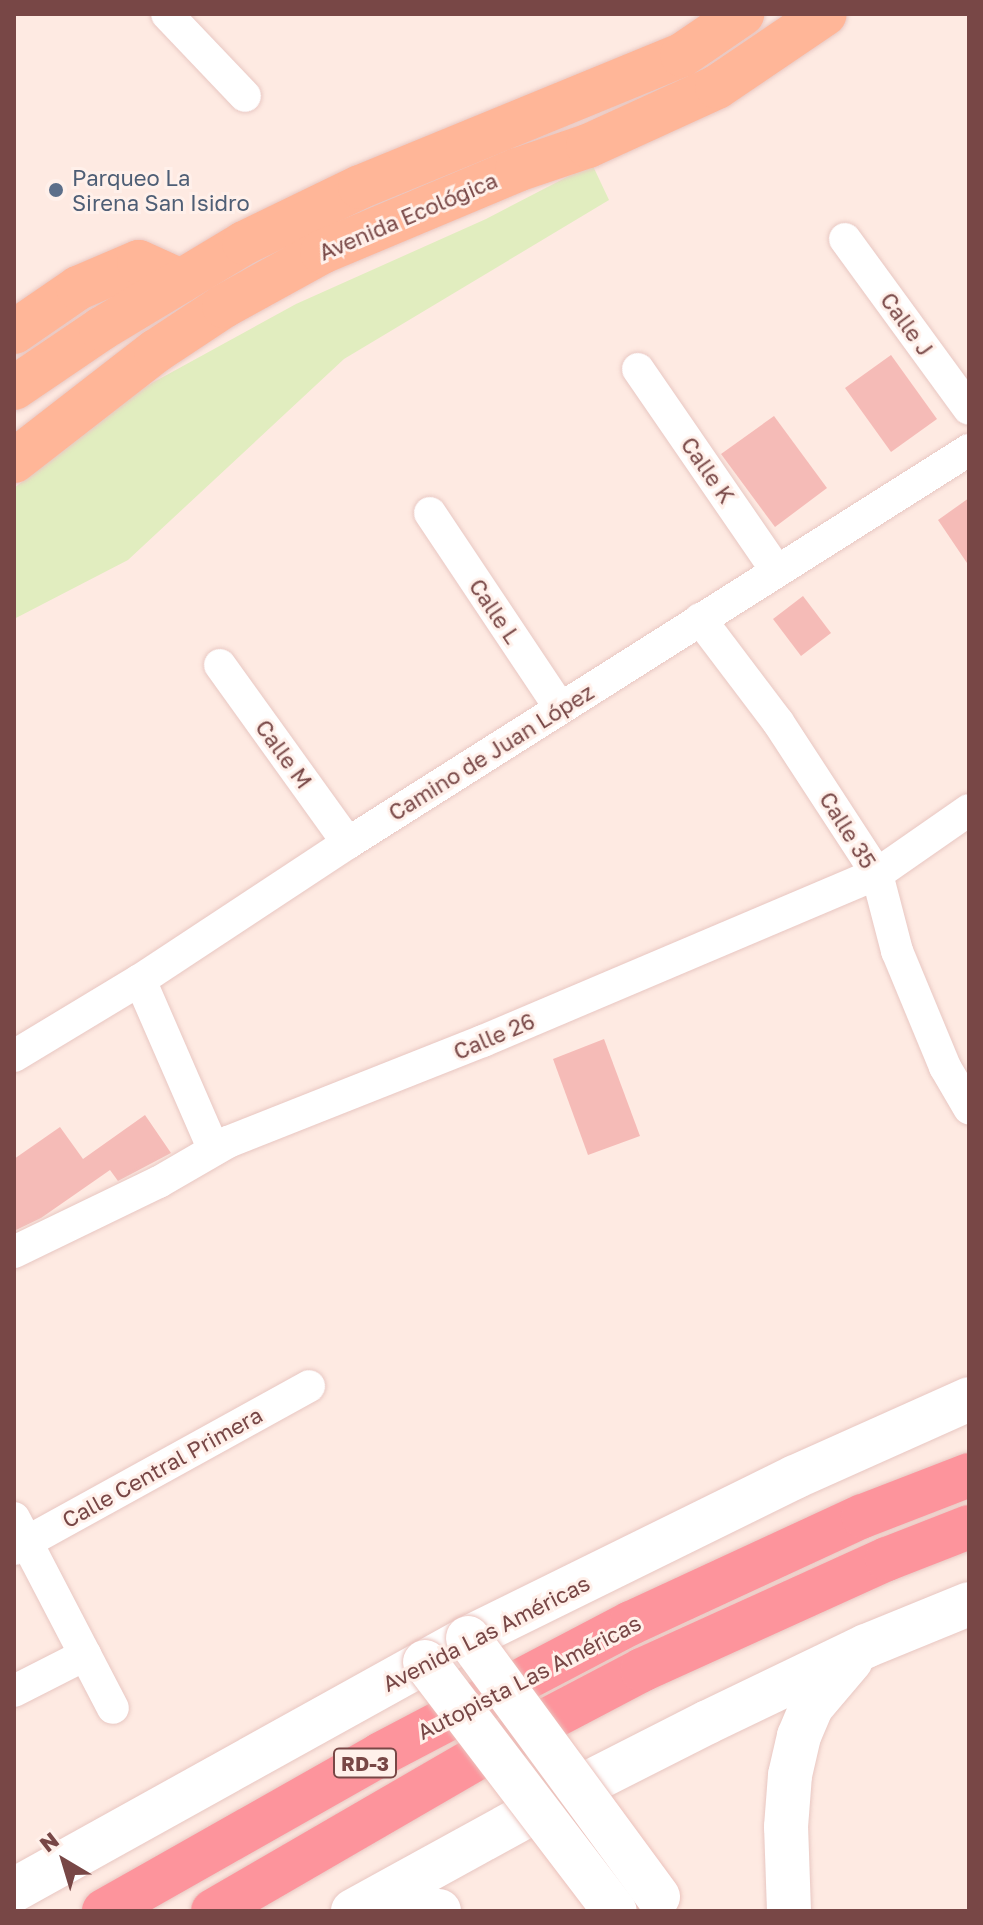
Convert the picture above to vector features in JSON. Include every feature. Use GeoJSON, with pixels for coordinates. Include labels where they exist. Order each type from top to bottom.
{"type":"FeatureCollection","features":[{"type":"Feature","properties":{"kind":"highway","name":"Autopista Las Américas"},"geometry":{"type":"LineString","coordinates":[[104,1911],[381,1754],[631,1623],[863,1516],[969,1475]]}},
{"type":"Feature","properties":{"kind":"highway","name":"Autopista Las Américas"},"geometry":{"type":"LineString","coordinates":[[213,1911],[501,1744],[642,1670],[887,1559],[969,1527]]}},
{"type":"Feature","properties":{"kind":"main road","name":"Avenida Ecológica"},"geometry":{"type":"LineString","coordinates":[[14,388],[101,329],[232,250],[360,187],[682,55],[742,14]]}},
{"type":"Feature","properties":{"kind":"main road","name":"Avenida Ecológica"},"geometry":{"type":"LineString","coordinates":[[14,461],[86,402],[224,306],[322,252],[517,170],[588,146],[717,87],[825,14]]}},
{"type":"Feature","properties":{"kind":"main road"},"geometry":{"type":"LineString","coordinates":[[14,332],[78,288],[139,262],[181,281]]}},
{"type":"Feature","properties":{"kind":"main road"},"geometry":{"type":"LineString","coordinates":[[14,406],[46,393],[86,402]]}},
{"type":"Feature","properties":{"kind":"street"},"geometry":{"type":"LineString","coordinates":[[167,14],[245,96]]}},
{"type":"Feature","properties":{"kind":"street","name":"Calle J"},"geometry":{"type":"LineString","coordinates":[[845,239],[969,409]]}},
{"type":"Feature","properties":{"kind":"street","name":"Calle K"},"geometry":{"type":"LineString","coordinates":[[638,369],[777,571]]}},
{"type":"Feature","properties":{"kind":"street","name":"Camino de Juan López"},"geometry":{"type":"LineString","coordinates":[[14,1056],[140,980],[348,843],[969,450]]}},
{"type":"Feature","properties":{"kind":"street","name":"Calle L"},"geometry":{"type":"LineString","coordinates":[[430,513],[560,708]]}},
{"type":"Feature","properties":{"kind":"street","name":"Calle 35"},"geometry":{"type":"LineString","coordinates":[[700,619],[778,722],[877,874],[897,951],[945,1067],[969,1108]]}},
{"type":"Feature","properties":{"kind":"street","name":"Calle M"},"geometry":{"type":"LineString","coordinates":[[220,665],[348,843]]}},
{"type":"Feature","properties":{"kind":"street","name":"Calle 26"},"geometry":{"type":"LineString","coordinates":[[14,1252],[159,1182],[214,1150],[483,1041],[877,874],[969,810]]}},
{"type":"Feature","properties":{"kind":"street"},"geometry":{"type":"LineString","coordinates":[[140,980],[214,1150]]}},
{"type":"Feature","properties":{"kind":"street","name":"Calle Central Primera"},"geometry":{"type":"LineString","coordinates":[[18,1536],[309,1386]]}},
{"type":"Feature","properties":{"kind":"street","name":"Avenida Las Américas"},"geometry":{"type":"LineString","coordinates":[[14,1890],[468,1638],[795,1477],[969,1399]]}},
{"type":"Feature","properties":{"kind":"street"},"geometry":{"type":"LineString","coordinates":[[18,1536],[113,1708]]}},
{"type":"Feature","properties":{"kind":"street"},"geometry":{"type":"LineString","coordinates":[[354,1910],[577,1788],[866,1646],[969,1604]]}},
{"type":"Feature","properties":{"kind":"street"},"geometry":{"type":"LineString","coordinates":[[468,1638],[667,1911]]}},
{"type":"Feature","properties":{"kind":"street"},"geometry":{"type":"LineString","coordinates":[[789,1911],[786,1827],[790,1775],[799,1736],[812,1706],[831,1680],[866,1646]]}},
{"type":"Feature","properties":{"kind":"street"},"geometry":{"type":"LineString","coordinates":[[14,1691],[85,1655]]}},
{"type":"Feature","properties":{"kind":"street"},"geometry":{"type":"LineString","coordinates":[[425,1662],[615,1911]]}},
{"type":"Feature","properties":{"kind":"street"},"geometry":{"type":"LineString","coordinates":[[354,1910],[439,1911]]}},
{"type":"Feature","properties":{"kind":"green space"},"geometry":{"type":"Polygon","coordinates":[[[592,164],[609,200],[344,359],[128,560],[14,619],[14,488],[141,389],[296,304],[486,219],[592,164]]]}},
{"type":"Feature","properties":{"kind":"building"},"geometry":{"type":"Polygon","coordinates":[[[891,355],[937,419],[891,452],[845,388],[891,355]]]}},
{"type":"Feature","properties":{"kind":"building"},"geometry":{"type":"Polygon","coordinates":[[[774,416],[827,488],[775,527],[721,454],[774,416]]]}},
{"type":"Feature","properties":{"kind":"building"},"geometry":{"type":"Polygon","coordinates":[[[969,498],[969,566],[938,520],[969,498]]]}},
{"type":"Feature","properties":{"kind":"building"},"geometry":{"type":"Polygon","coordinates":[[[803,596],[831,633],[801,656],[773,619],[803,596]]]}},
{"type":"Feature","properties":{"kind":"building"},"geometry":{"type":"Polygon","coordinates":[[[604,1039],[640,1136],[588,1155],[553,1059],[604,1039]]]}},
{"type":"Feature","properties":{"kind":"building"},"geometry":{"type":"Polygon","coordinates":[[[145,1115],[171,1153],[118,1181],[110,1170],[41,1218],[14,1231],[14,1159],[60,1127],[83,1159],[145,1115]]]}},
{"type":"Feature","properties":{"kind":"place","name":"Parqueo La Sirena San Isidro"},"geometry":{"type":"Point","coordinates":[56,190]}}]}
